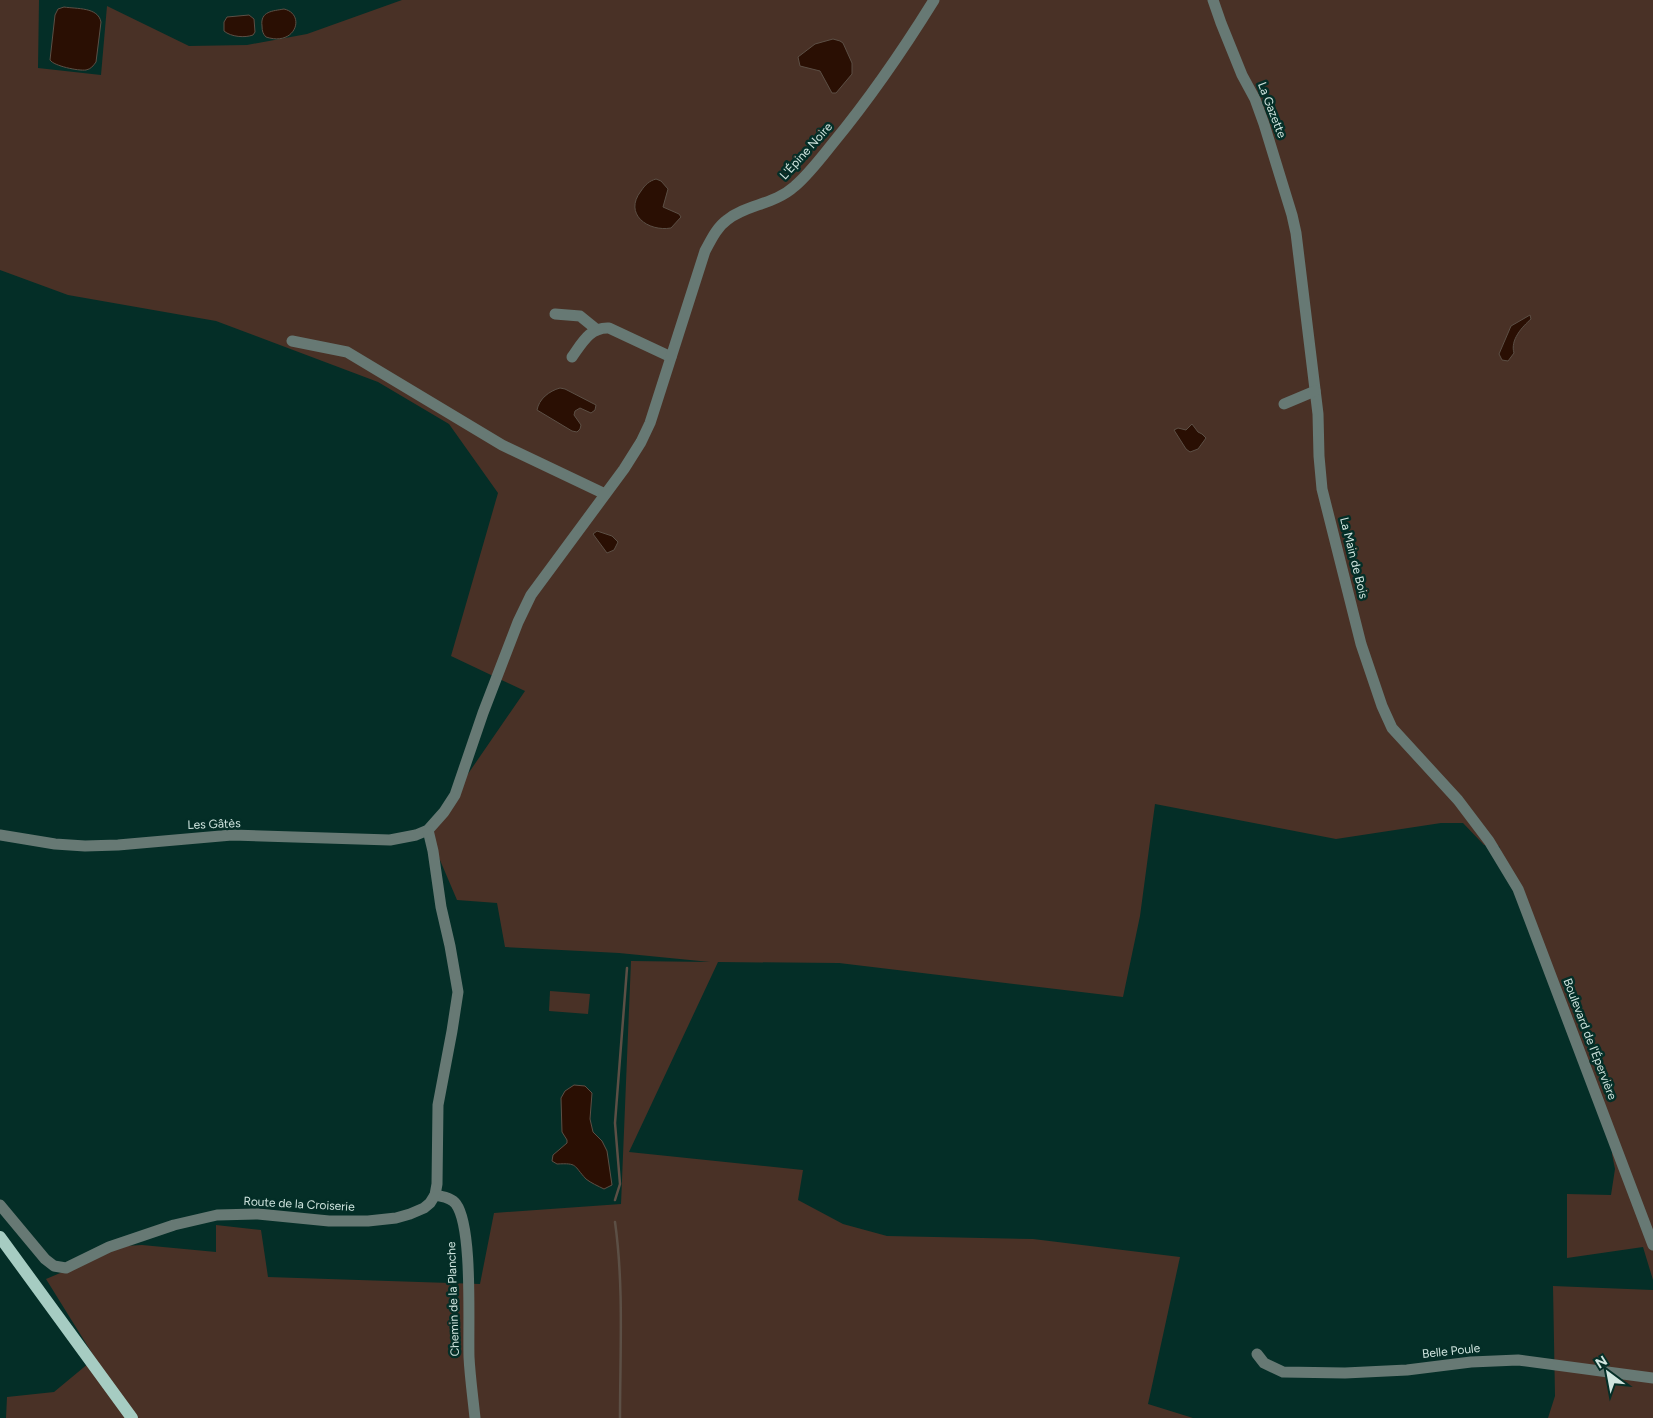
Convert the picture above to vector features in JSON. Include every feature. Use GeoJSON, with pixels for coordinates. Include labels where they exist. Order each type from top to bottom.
{"type":"FeatureCollection","features":[{"type":"Feature","properties":{"kind":"main road"},"geometry":{"type":"LineString","coordinates":[[0,1237],[132,1418]]}},
{"type":"Feature","properties":{"kind":"street","name":"L'Épine Noire"},"geometry":{"type":"LineString","coordinates":[[428,830],[444,812],[455,795],[514,631],[531,595],[606,494],[641,442],[650,423],[705,251],[714,234],[726,220],[738,213],[778,199],[795,187],[866,102],[934,0]]}},
{"type":"Feature","properties":{"kind":"street","name":"La Gazette"},"geometry":{"type":"LineString","coordinates":[[1213,0],[1224,32],[1264,124],[1296,234]]}},
{"type":"Feature","properties":{"kind":"street","name":"La Main de Bois"},"geometry":{"type":"LineString","coordinates":[[1296,234],[1315,392],[1322,489],[1361,644],[1382,706],[1392,728],[1458,800],[1493,847]]}},
{"type":"Feature","properties":{"kind":"street"},"geometry":{"type":"LineString","coordinates":[[555,314],[580,316],[596,329]]}},
{"type":"Feature","properties":{"kind":"street"},"geometry":{"type":"LineString","coordinates":[[572,357],[587,336],[596,329],[609,328],[671,357]]}},
{"type":"Feature","properties":{"kind":"street"},"geometry":{"type":"LineString","coordinates":[[292,342],[347,352],[502,446],[606,494]]}},
{"type":"Feature","properties":{"kind":"street"},"geometry":{"type":"LineString","coordinates":[[1284,404],[1315,392]]}},
{"type":"Feature","properties":{"kind":"street"},"geometry":{"type":"LineString","coordinates":[[428,830],[458,992],[438,1105],[437,1184],[435,1195]]}},
{"type":"Feature","properties":{"kind":"street","name":"Les Gâtès"},"geometry":{"type":"LineString","coordinates":[[0,835],[55,844],[85,846],[232,836],[390,840],[416,835],[428,830]]}},
{"type":"Feature","properties":{"kind":"street","name":"Boulevard de l'Épervière"},"geometry":{"type":"LineString","coordinates":[[1493,847],[1518,890],[1653,1244]]}},
{"type":"Feature","properties":{"kind":"street","name":"Route de la Croiserie"},"geometry":{"type":"LineString","coordinates":[[0,1205],[45,1259],[54,1266],[66,1268],[109,1247],[174,1225],[218,1215],[258,1214],[329,1221],[382,1220],[410,1214],[424,1208],[435,1195]]}},
{"type":"Feature","properties":{"kind":"street","name":"Chemin de la Planche"},"geometry":{"type":"LineString","coordinates":[[435,1195],[448,1198],[456,1203],[462,1218],[465,1236],[469,1313],[469,1358],[475,1418]]}},
{"type":"Feature","properties":{"kind":"street","name":"Belle Poule"},"geometry":{"type":"LineString","coordinates":[[1257,1354],[1264,1363],[1282,1372],[1345,1373],[1407,1370],[1472,1362],[1518,1360],[1653,1378]]}},
{"type":"Feature","properties":{"kind":"shaded area"},"geometry":{"type":"Polygon","coordinates":[[[0,0],[39,0],[38,68],[101,75],[107,6],[189,46],[247,45],[307,34],[402,0],[1653,0],[1653,1280],[1643,1247],[1567,1258],[1567,1194],[1611,1195],[1615,1169],[1613,1150],[1499,846],[1484,845],[1463,823],[1441,823],[1336,839],[1155,804],[1140,916],[1123,997],[839,963],[718,962],[629,1152],[803,1170],[798,1200],[843,1224],[887,1236],[1033,1239],[1180,1257],[1148,1404],[1193,1418],[6,1418],[7,1397],[54,1392],[95,1358],[46,1279],[124,1246],[142,1245],[216,1252],[216,1225],[261,1230],[268,1277],[480,1284],[494,1213],[621,1204],[631,961],[710,962],[619,953],[505,947],[497,903],[457,900],[428,832],[525,691],[451,656],[498,493],[449,424],[378,382],[216,321],[68,295],[0,270],[0,0]]]}},
{"type":"Feature","properties":{"kind":"shaded area"},"geometry":{"type":"Polygon","coordinates":[[[64,7],[91,11],[99,17],[101,22],[96,62],[88,70],[66,68],[50,60],[55,15],[58,9],[64,7]]]}},
{"type":"Feature","properties":{"kind":"shaded area"},"geometry":{"type":"Polygon","coordinates":[[[284,9],[291,12],[295,17],[296,23],[291,34],[285,38],[266,37],[262,29],[263,17],[268,13],[284,9]]]}},
{"type":"Feature","properties":{"kind":"shaded area"},"geometry":{"type":"Polygon","coordinates":[[[249,15],[254,19],[255,32],[253,35],[230,35],[224,31],[224,22],[227,17],[249,15]]]}},
{"type":"Feature","properties":{"kind":"shaded area"},"geometry":{"type":"Polygon","coordinates":[[[833,39],[843,43],[852,63],[852,74],[836,93],[832,93],[820,71],[800,66],[798,57],[815,44],[833,39]]]}},
{"type":"Feature","properties":{"kind":"shaded area"},"geometry":{"type":"Polygon","coordinates":[[[656,179],[661,181],[668,189],[663,207],[679,214],[681,217],[671,228],[662,229],[654,227],[641,220],[637,214],[635,207],[636,199],[646,185],[656,179]]]}},
{"type":"Feature","properties":{"kind":"shaded area"},"geometry":{"type":"Polygon","coordinates":[[[1530,315],[1531,319],[1515,339],[1514,353],[1508,361],[1502,360],[1499,354],[1511,326],[1530,315]]]}},
{"type":"Feature","properties":{"kind":"shaded area"},"geometry":{"type":"Polygon","coordinates":[[[560,388],[596,405],[595,410],[591,413],[580,408],[575,411],[574,415],[581,425],[577,432],[572,431],[537,410],[545,396],[560,388]]]}},
{"type":"Feature","properties":{"kind":"shaded area"},"geometry":{"type":"Polygon","coordinates":[[[1192,424],[1206,438],[1198,449],[1190,452],[1174,430],[1178,428],[1186,430],[1192,424]]]}},
{"type":"Feature","properties":{"kind":"shaded area"},"geometry":{"type":"Polygon","coordinates":[[[597,531],[612,536],[618,542],[614,550],[607,553],[593,534],[597,531]]]}},
{"type":"Feature","properties":{"kind":"shaded area"},"geometry":{"type":"Polygon","coordinates":[[[550,991],[590,994],[588,1014],[549,1011],[550,991]]]}},
{"type":"Feature","properties":{"kind":"shaded area"},"geometry":{"type":"Polygon","coordinates":[[[574,1085],[585,1086],[592,1093],[590,1119],[593,1132],[602,1141],[607,1151],[612,1185],[604,1189],[586,1179],[574,1166],[557,1164],[552,1161],[553,1155],[567,1143],[562,1132],[561,1098],[565,1091],[574,1085]]]}},
{"type":"Feature","properties":{"kind":"shaded area"},"geometry":{"type":"Polygon","coordinates":[[[1553,1286],[1653,1290],[1653,1418],[1548,1418],[1555,1396],[1553,1286]]]}},
{"type":"Feature","properties":{"kind":"waterway"},"geometry":{"type":"LineString","coordinates":[[615,1200],[620,1184],[615,1123],[627,968]]}},
{"type":"Feature","properties":{"kind":"waterway"},"geometry":{"type":"LineString","coordinates":[[615,1222],[621,1295],[620,1418]]}}]}
